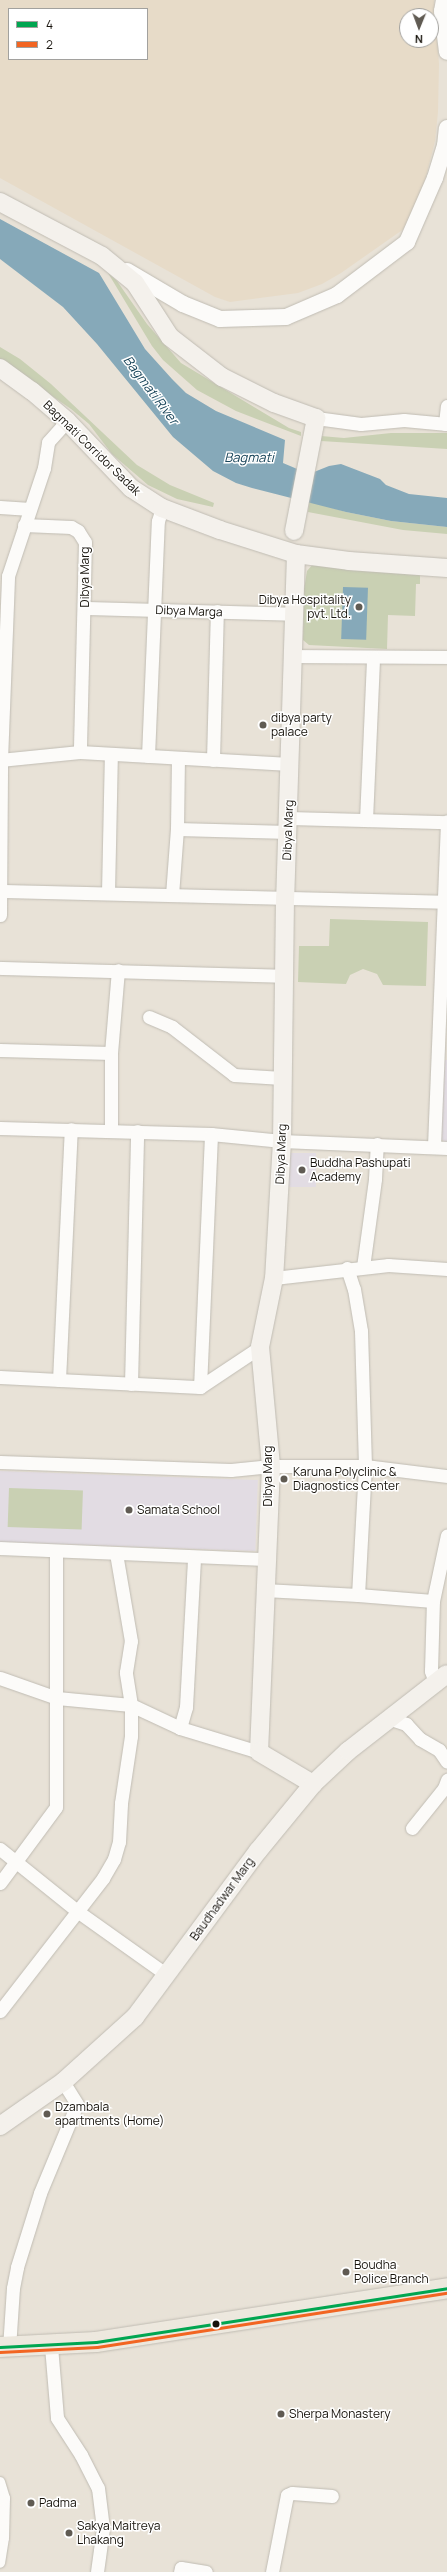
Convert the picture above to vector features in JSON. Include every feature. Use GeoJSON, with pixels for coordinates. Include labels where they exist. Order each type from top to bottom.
{"type":"FeatureCollection","features":[{"type":"Feature","properties":{"kind":"main road"},"geometry":{"type":"LineString","coordinates":[[0,202],[102,256],[134,283],[170,337],[194,356],[238,386],[274,403],[316,418],[294,531]]}},
{"type":"Feature","properties":{"kind":"main road","name":"Bagmati Corridor Sadak"},"geometry":{"type":"LineString","coordinates":[[0,368],[32,391],[67,421],[131,488],[162,508],[220,530],[296,554],[349,561],[447,568]]}},
{"type":"Feature","properties":{"kind":"main road","name":"Dibya Marg"},"geometry":{"type":"LineString","coordinates":[[259,1752],[265,1558],[271,1466],[260,1347],[274,1278],[282,1141],[285,898],[289,825],[296,554]]}},
{"type":"Feature","properties":{"kind":"main road","name":"Baudhadwar Marg"},"geometry":{"type":"LineString","coordinates":[[0,2126],[63,2082],[135,2017],[167,1976],[258,1851],[314,1784],[348,1751],[391,1719],[441,1678]]}},
{"type":"Feature","properties":{"kind":"main road"},"geometry":{"type":"LineString","coordinates":[[259,1752],[314,1784]]}},
{"type":"Feature","properties":{"kind":"main road"},"geometry":{"type":"LineString","coordinates":[[4,2348],[51,2346],[147,2335],[447,2288]]}},
{"type":"Feature","properties":{"kind":"street"},"geometry":{"type":"LineString","coordinates":[[444,0],[442,11],[447,52]]}},
{"type":"Feature","properties":{"kind":"street"},"geometry":{"type":"LineString","coordinates":[[102,256],[183,304],[220,319],[286,317],[337,295],[407,242],[435,178],[445,146],[447,128]]}},
{"type":"Feature","properties":{"kind":"street"},"geometry":{"type":"LineString","coordinates":[[316,418],[361,424],[404,420],[446,424],[447,406]]}},
{"type":"Feature","properties":{"kind":"street"},"geometry":{"type":"LineString","coordinates":[[0,915],[0,760],[3,588],[44,468],[48,442],[67,421]]}},
{"type":"Feature","properties":{"kind":"street"},"geometry":{"type":"LineString","coordinates":[[0,507],[30,510]]}},
{"type":"Feature","properties":{"kind":"street"},"geometry":{"type":"LineString","coordinates":[[148,756],[156,610],[158,521],[162,508]]}},
{"type":"Feature","properties":{"kind":"street","name":"Dibya Marg"},"geometry":{"type":"LineString","coordinates":[[24,525],[71,527],[82,536],[85,542],[85,608],[80,752]]}},
{"type":"Feature","properties":{"kind":"street","name":"Dibya Marga"},"geometry":{"type":"LineString","coordinates":[[85,608],[294,614]]}},
{"type":"Feature","properties":{"kind":"street"},"geometry":{"type":"LineString","coordinates":[[213,760],[217,612]]}},
{"type":"Feature","properties":{"kind":"street"},"geometry":{"type":"LineString","coordinates":[[294,656],[447,657]]}},
{"type":"Feature","properties":{"kind":"street"},"geometry":{"type":"LineString","coordinates":[[366,820],[373,656]]}},
{"type":"Feature","properties":{"kind":"street"},"geometry":{"type":"LineString","coordinates":[[0,760],[80,752],[290,764]]}},
{"type":"Feature","properties":{"kind":"street"},"geometry":{"type":"LineString","coordinates":[[108,893],[111,754]]}},
{"type":"Feature","properties":{"kind":"street"},"geometry":{"type":"LineString","coordinates":[[172,895],[177,829],[178,758]]}},
{"type":"Feature","properties":{"kind":"street"},"geometry":{"type":"LineString","coordinates":[[0,1128],[211,1134],[282,1141],[441,1147],[435,1073],[444,984],[447,821],[366,820],[289,825],[177,829]]}},
{"type":"Feature","properties":{"kind":"street"},"geometry":{"type":"LineString","coordinates":[[0,891],[445,902]]}},
{"type":"Feature","properties":{"kind":"street"},"geometry":{"type":"LineString","coordinates":[[0,968],[118,970],[284,976]]}},
{"type":"Feature","properties":{"kind":"street"},"geometry":{"type":"LineString","coordinates":[[111,1130],[111,1053],[118,970]]}},
{"type":"Feature","properties":{"kind":"street"},"geometry":{"type":"LineString","coordinates":[[149,1017],[172,1027],[234,1075],[282,1078]]}},
{"type":"Feature","properties":{"kind":"street"},"geometry":{"type":"LineString","coordinates":[[0,1050],[111,1053]]}},
{"type":"Feature","properties":{"kind":"street"},"geometry":{"type":"LineString","coordinates":[[59,1380],[71,1130]]}},
{"type":"Feature","properties":{"kind":"street"},"geometry":{"type":"LineString","coordinates":[[132,1384],[137,1131]]}},
{"type":"Feature","properties":{"kind":"street"},"geometry":{"type":"LineString","coordinates":[[200,1387],[211,1134]]}},
{"type":"Feature","properties":{"kind":"street"},"geometry":{"type":"LineString","coordinates":[[363,1267],[375,1179],[377,1144]]}},
{"type":"Feature","properties":{"kind":"street"},"geometry":{"type":"LineString","coordinates":[[447,1259],[447,1276]]}},
{"type":"Feature","properties":{"kind":"street"},"geometry":{"type":"LineString","coordinates":[[274,1278],[347,1268],[388,1265],[447,1269]]}},
{"type":"Feature","properties":{"kind":"street"},"geometry":{"type":"LineString","coordinates":[[347,1268],[354,1289],[361,1331],[365,1466],[358,1596]]}},
{"type":"Feature","properties":{"kind":"street"},"geometry":{"type":"LineString","coordinates":[[0,1377],[200,1387],[260,1347]]}},
{"type":"Feature","properties":{"kind":"street"},"geometry":{"type":"LineString","coordinates":[[0,1462],[231,1470],[271,1466],[365,1466],[447,1476]]}},
{"type":"Feature","properties":{"kind":"street"},"geometry":{"type":"LineString","coordinates":[[441,1678],[431,1672],[433,1601],[447,1535]]}},
{"type":"Feature","properties":{"kind":"street"},"geometry":{"type":"LineString","coordinates":[[0,1548],[194,1557],[265,1558]]}},
{"type":"Feature","properties":{"kind":"street"},"geometry":{"type":"LineString","coordinates":[[0,1883],[56,1807],[56,1551]]}},
{"type":"Feature","properties":{"kind":"street"},"geometry":{"type":"LineString","coordinates":[[0,2011],[103,1878],[114,1859],[119,1842],[120,1803],[131,1736],[132,1705],[126,1672],[131,1641],[116,1553]]}},
{"type":"Feature","properties":{"kind":"street"},"geometry":{"type":"LineString","coordinates":[[180,1728],[186,1707],[194,1557]]}},
{"type":"Feature","properties":{"kind":"street"},"geometry":{"type":"LineString","coordinates":[[264,1590],[433,1601]]}},
{"type":"Feature","properties":{"kind":"street"},"geometry":{"type":"LineString","coordinates":[[0,1678],[57,1698],[132,1705],[180,1728],[259,1752]]}},
{"type":"Feature","properties":{"kind":"street"},"geometry":{"type":"LineString","coordinates":[[391,1719],[406,1724],[420,1739],[439,1750],[447,1762]]}},
{"type":"Feature","properties":{"kind":"street"},"geometry":{"type":"LineString","coordinates":[[412,1828],[443,1793],[447,1780]]}},
{"type":"Feature","properties":{"kind":"street"},"geometry":{"type":"LineString","coordinates":[[0,1849],[77,1910],[167,1976]]}},
{"type":"Feature","properties":{"kind":"street"},"geometry":{"type":"LineString","coordinates":[[4,2348],[17,2267],[40,2193],[77,2104],[63,2082]]}},
{"type":"Feature","properties":{"kind":"street"},"geometry":{"type":"LineString","coordinates":[[51,2346],[57,2418],[81,2455],[98,2488],[103,2528],[97,2572]]}},
{"type":"Feature","properties":{"kind":"street"},"geometry":{"type":"LineString","coordinates":[[0,2482],[5,2498],[4,2538],[0,2563]]}},
{"type":"Feature","properties":{"kind":"street"},"geometry":{"type":"LineString","coordinates":[[272,2572],[287,2495],[292,2492],[332,2496]]}},
{"type":"Feature","properties":{"kind":"street"},"geometry":{"type":"LineString","coordinates":[[180,2572],[181,2568],[206,2572]]}},
{"type":"Feature","properties":{"kind":"shaded area"},"geometry":{"type":"Polygon","coordinates":[[[0,0],[434,0],[435,8],[399,8],[399,48],[438,48],[439,64],[438,112],[435,141],[419,204],[408,226],[341,273],[322,284],[298,293],[230,302],[215,297],[0,178],[0,0]]]}},
{"type":"Feature","properties":{"kind":"shaded area"},"geometry":{"type":"Polygon","coordinates":[[[443,1060],[447,1060],[447,1144],[440,1138],[443,1060]]]}},
{"type":"Feature","properties":{"kind":"shaded area","name":"Buddha Pashupati Academy"},"geometry":{"type":"Polygon","coordinates":[[[288,1153],[316,1153],[316,1187],[288,1187],[288,1153]]]}},
{"type":"Feature","properties":{"kind":"shaded area","name":"Samata School"},"geometry":{"type":"Polygon","coordinates":[[[0,1471],[258,1480],[255,1551],[0,1542],[0,1471]]]}},
{"type":"Feature","properties":{"kind":"green space"},"geometry":{"type":"Polygon","coordinates":[[[108,273],[117,281],[147,324],[181,363],[289,428],[301,432],[301,436],[236,411],[197,390],[163,360],[152,346],[108,273]]]}},
{"type":"Feature","properties":{"kind":"green space"},"geometry":{"type":"Polygon","coordinates":[[[0,347],[20,359],[51,384],[137,465],[170,485],[214,503],[213,507],[177,499],[148,485],[112,454],[89,424],[71,409],[0,360],[0,347]]]}},
{"type":"Feature","properties":{"kind":"green space"},"geometry":{"type":"Polygon","coordinates":[[[391,433],[447,433],[447,449],[321,441],[321,436],[344,438],[391,433]]]}},
{"type":"Feature","properties":{"kind":"green space"},"geometry":{"type":"Polygon","coordinates":[[[309,501],[346,512],[391,521],[447,527],[447,534],[403,530],[308,512],[309,501]]]}},
{"type":"Feature","properties":{"kind":"green space","name":"Dibya Hospitality pvt. Ltd."},"geometry":{"type":"Polygon","coordinates":[[[313,564],[420,574],[420,584],[416,584],[415,616],[388,615],[387,649],[309,645],[303,640],[304,589],[307,571],[313,564]]]}},
{"type":"Feature","properties":{"kind":"green space"},"geometry":{"type":"Polygon","coordinates":[[[330,919],[428,922],[426,986],[383,985],[377,974],[363,969],[350,975],[346,984],[298,982],[299,946],[329,946],[330,919]]]}},
{"type":"Feature","properties":{"kind":"green space"},"geometry":{"type":"Polygon","coordinates":[[[9,1488],[83,1491],[82,1530],[8,1527],[9,1488]]]}},
{"type":"Feature","properties":{"kind":"water","name":"Bagmati"},"geometry":{"type":"Polygon","coordinates":[[[0,219],[99,273],[145,349],[172,379],[186,393],[216,411],[285,440],[283,463],[309,474],[329,466],[341,464],[380,479],[386,485],[409,494],[447,498],[447,527],[391,521],[346,512],[252,488],[236,483],[213,471],[173,437],[97,344],[63,307],[0,259],[0,219]]]}},
{"type":"Feature","properties":{"kind":"water"},"geometry":{"type":"Polygon","coordinates":[[[343,587],[368,588],[366,640],[341,639],[343,587]]]}},
{"type":"Feature","properties":{"kind":"transit line","name":"4"},"geometry":{"type":"LineString","coordinates":[[0,2347],[96,2342],[447,2288]]}},
{"type":"Feature","properties":{"kind":"transit line","name":"2"},"geometry":{"type":"LineString","coordinates":[[0,2352],[97,2347],[447,2293]]}},
{"type":"Feature","properties":{"kind":"place","name":"Dibya Hospitality pvt. Ltd."},"geometry":{"type":"Point","coordinates":[359,607]}},
{"type":"Feature","properties":{"kind":"place","name":"dibya party palace"},"geometry":{"type":"Point","coordinates":[263,725]}},
{"type":"Feature","properties":{"kind":"place","name":"Buddha Pashupati Academy"},"geometry":{"type":"Point","coordinates":[302,1170]}},
{"type":"Feature","properties":{"kind":"place","name":"Karuna Polyclinic & Diagnostics Center"},"geometry":{"type":"Point","coordinates":[284,1479]}},
{"type":"Feature","properties":{"kind":"place","name":"Samata School"},"geometry":{"type":"Point","coordinates":[129,1510]}},
{"type":"Feature","properties":{"kind":"place","name":"Dzambala apartments (Home)"},"geometry":{"type":"Point","coordinates":[47,2114]}},
{"type":"Feature","properties":{"kind":"place","name":"Boudha Police Branch"},"geometry":{"type":"Point","coordinates":[346,2272]}},
{"type":"Feature","properties":{"kind":"place","name":"Sherpa Monastery"},"geometry":{"type":"Point","coordinates":[281,2414]}},
{"type":"Feature","properties":{"kind":"place","name":"Padma"},"geometry":{"type":"Point","coordinates":[31,2503]}},
{"type":"Feature","properties":{"kind":"place","name":"Sakya Maitreya Lhakang"},"geometry":{"type":"Point","coordinates":[69,2533]}},
{"type":"Feature","properties":{"kind":"water label","name":"Bagmati River"},"geometry":{"type":"Point","coordinates":[151,390]}}]}
